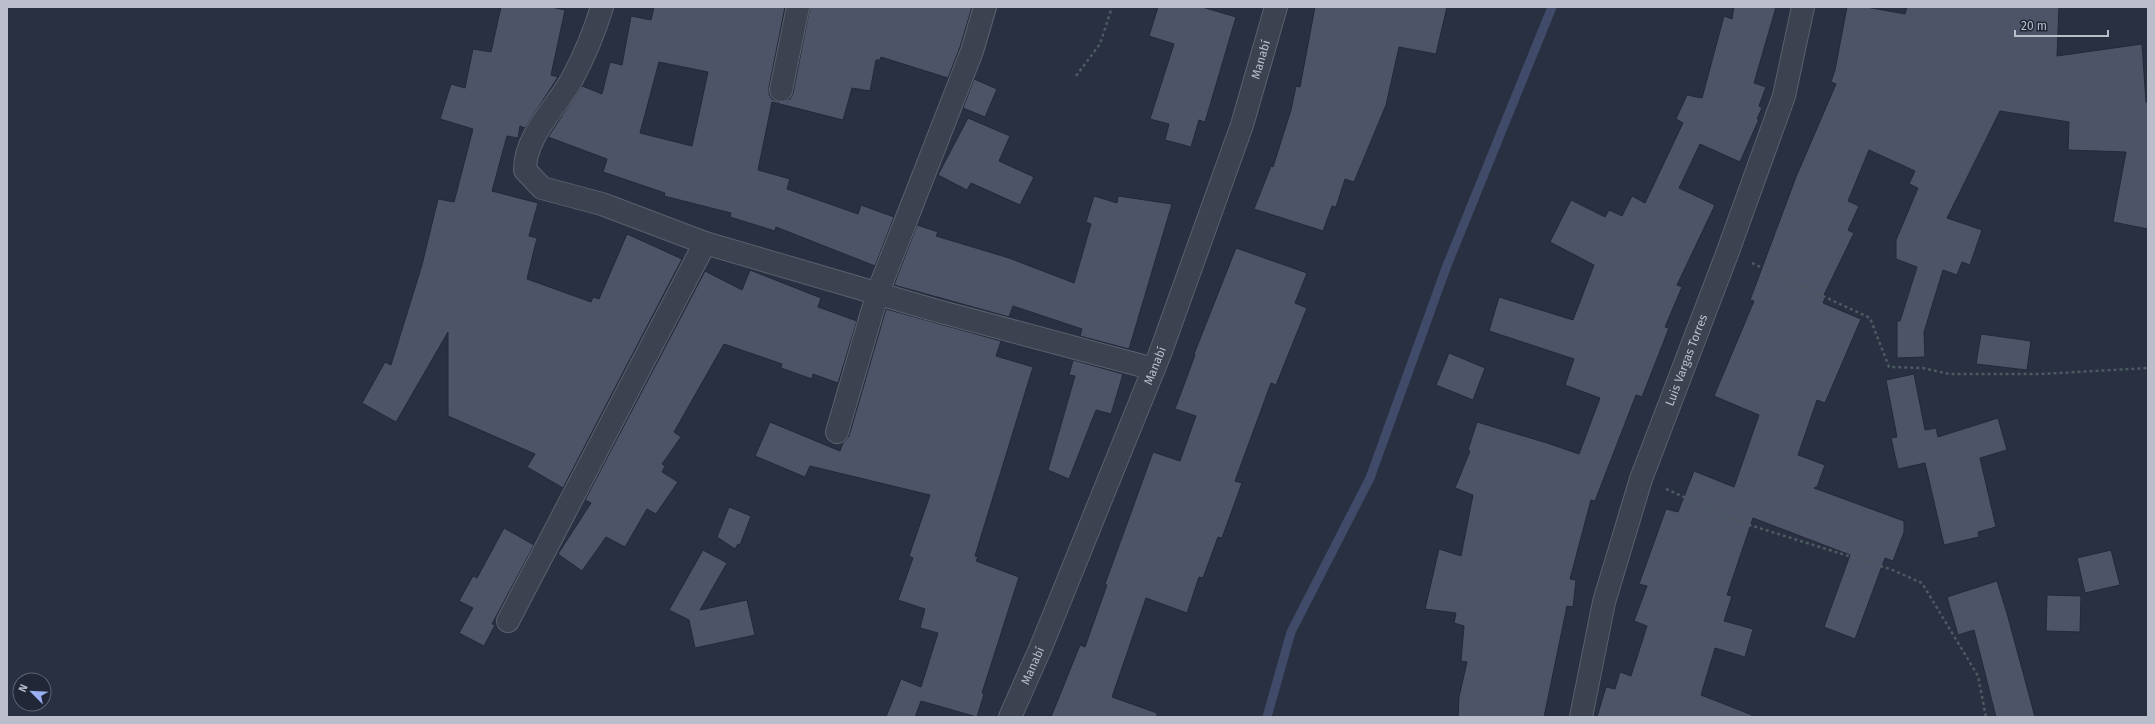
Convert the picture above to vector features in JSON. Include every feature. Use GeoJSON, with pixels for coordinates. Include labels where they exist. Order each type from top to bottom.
{"type":"FeatureCollection","features":[{"type":"Feature","properties":{"kind":"street"},"geometry":{"type":"LineString","coordinates":[[602,7],[590,45],[570,82],[533,140],[525,156],[525,170],[542,188],[602,204],[706,243],[878,292],[934,310],[1154,369]]}},
{"type":"Feature","properties":{"kind":"street"},"geometry":{"type":"LineString","coordinates":[[781,90],[798,7]]}},
{"type":"Feature","properties":{"kind":"street"},"geometry":{"type":"LineString","coordinates":[[837,432],[878,292],[972,52],[984,7]]}},
{"type":"Feature","properties":{"kind":"street","name":"Manabí"},"geometry":{"type":"LineString","coordinates":[[1010,717],[1041,647],[1154,369],[1242,125],[1276,7]]}},
{"type":"Feature","properties":{"kind":"street","name":"Luis Vargas Torres"},"geometry":{"type":"LineString","coordinates":[[1582,717],[1604,602],[1641,479],[1727,254],[1784,96],[1803,7]]}},
{"type":"Feature","properties":{"kind":"street"},"geometry":{"type":"LineString","coordinates":[[508,621],[706,243]]}},
{"type":"Feature","properties":{"kind":"path"},"geometry":{"type":"LineString","coordinates":[[1076,76],[1100,44],[1112,7]]}},
{"type":"Feature","properties":{"kind":"path"},"geometry":{"type":"LineString","coordinates":[[1727,254],[1755,264],[1870,318],[1889,367],[1922,368],[1948,374],[2041,374],[2148,368]]}},
{"type":"Feature","properties":{"kind":"path"},"geometry":{"type":"LineString","coordinates":[[1641,479],[1740,522],[1890,569],[1922,583],[1978,676],[1986,717]]}},
{"type":"Feature","properties":{"kind":"building"},"geometry":{"type":"Polygon","coordinates":[[[501,7],[551,7],[565,10],[551,75],[558,77],[525,128],[520,126],[518,138],[507,136],[492,191],[538,203],[529,236],[537,238],[527,279],[591,302],[593,297],[599,299],[627,234],[682,259],[563,488],[527,467],[535,454],[448,416],[448,332],[396,422],[362,403],[385,362],[391,365],[422,265],[438,199],[454,202],[473,129],[440,119],[451,84],[465,88],[473,49],[491,52],[501,7]]]}},
{"type":"Feature","properties":{"kind":"building"},"geometry":{"type":"Polygon","coordinates":[[[654,7],[785,7],[769,87],[769,94],[772,99],[779,102],[790,99],[793,93],[810,7],[972,7],[960,47],[948,78],[881,57],[880,60],[876,60],[870,91],[852,88],[843,120],[772,102],[758,170],[790,179],[787,189],[858,214],[861,205],[894,217],[875,266],[776,227],[775,231],[730,217],[731,213],[664,196],[665,193],[603,172],[607,159],[548,137],[582,86],[602,94],[610,62],[622,65],[631,16],[651,20],[654,7]],[[659,62],[640,133],[692,146],[708,72],[659,62]]]}},
{"type":"Feature","properties":{"kind":"building"},"geometry":{"type":"Polygon","coordinates":[[[1158,7],[1202,7],[1236,17],[1205,122],[1199,120],[1191,147],[1165,140],[1169,124],[1150,119],[1174,44],[1149,36],[1158,7]]]}},
{"type":"Feature","properties":{"kind":"building"},"geometry":{"type":"Polygon","coordinates":[[[1315,7],[1447,7],[1436,54],[1399,47],[1386,105],[1354,182],[1345,179],[1336,207],[1332,206],[1323,231],[1254,209],[1271,166],[1273,167],[1291,110],[1296,86],[1300,87],[1315,7]]]}},
{"type":"Feature","properties":{"kind":"building"},"geometry":{"type":"Polygon","coordinates":[[[1734,7],[1776,7],[1754,83],[1766,87],[1759,106],[1762,108],[1757,119],[1759,119],[1740,162],[1700,144],[1679,188],[1715,205],[1677,285],[1682,287],[1665,327],[1669,328],[1642,397],[1636,395],[1595,501],[1591,500],[1570,579],[1576,580],[1573,607],[1567,606],[1544,717],[1458,717],[1459,697],[1467,662],[1461,661],[1464,626],[1454,623],[1456,613],[1425,609],[1439,549],[1461,556],[1473,495],[1455,488],[1470,451],[1468,450],[1477,422],[1579,454],[1600,398],[1565,385],[1574,359],[1489,331],[1499,297],[1573,320],[1594,265],[1550,242],[1571,200],[1605,217],[1609,210],[1622,216],[1632,196],[1645,203],[1683,123],[1676,119],[1687,95],[1702,98],[1724,16],[1732,19],[1734,7]]]}},
{"type":"Feature","properties":{"kind":"building"},"geometry":{"type":"Polygon","coordinates":[[[1847,7],[1866,7],[1905,14],[1907,7],[2059,7],[2057,56],[2142,44],[2146,102],[2148,103],[2148,229],[2113,222],[2126,152],[2068,150],[2069,122],[2000,111],[1947,218],[1982,230],[1970,265],[1962,262],[1957,275],[1943,270],[1924,332],[1925,357],[1897,358],[1897,321],[1900,321],[1917,267],[1896,259],[1896,240],[1918,188],[1909,184],[1915,171],[1869,150],[1848,201],[1859,206],[1848,230],[1854,233],[1823,297],[1825,298],[1823,303],[1861,319],[1825,403],[1817,400],[1798,455],[1825,465],[1817,487],[1814,488],[1904,521],[1904,532],[1893,561],[1885,558],[1855,639],[1824,627],[1850,555],[1753,518],[1727,595],[1732,596],[1724,621],[1753,629],[1745,657],[1715,648],[1701,695],[1752,715],[1752,717],[1597,717],[1606,687],[1615,689],[1620,672],[1631,676],[1647,626],[1634,621],[1647,586],[1639,584],[1666,509],[1678,512],[1694,471],[1734,487],[1759,415],[1714,396],[1754,301],[1750,300],[1796,177],[1836,84],[1831,82],[1835,70],[1847,7]]]}},
{"type":"Feature","properties":{"kind":"building"},"geometry":{"type":"Polygon","coordinates":[[[974,79],[997,89],[985,117],[963,108],[974,79]]]}},
{"type":"Feature","properties":{"kind":"building"},"geometry":{"type":"Polygon","coordinates":[[[968,118],[1010,136],[999,161],[1034,177],[1020,205],[971,183],[967,190],[938,175],[968,118]]]}},
{"type":"Feature","properties":{"kind":"building"},"geometry":{"type":"Polygon","coordinates":[[[1094,196],[1117,203],[1118,196],[1172,204],[1129,349],[1080,336],[1082,329],[1013,306],[1009,317],[894,285],[917,225],[938,232],[936,236],[1009,258],[1074,283],[1091,224],[1086,222],[1094,196]]]}},
{"type":"Feature","properties":{"kind":"building"},"geometry":{"type":"Polygon","coordinates":[[[1236,248],[1307,273],[1295,303],[1307,308],[1276,385],[1271,383],[1235,481],[1242,483],[1222,538],[1218,537],[1203,578],[1199,577],[1187,613],[1146,598],[1112,697],[1157,713],[1157,717],[1051,717],[1080,645],[1085,647],[1107,585],[1105,584],[1153,452],[1180,461],[1196,416],[1175,409],[1195,355],[1194,354],[1236,248]]]}},
{"type":"Feature","properties":{"kind":"building"},"geometry":{"type":"Polygon","coordinates":[[[750,270],[821,298],[818,307],[857,321],[838,383],[813,374],[812,379],[781,368],[782,364],[724,344],[674,432],[681,437],[662,464],[665,466],[662,472],[678,482],[656,514],[647,509],[625,547],[606,537],[582,571],[558,554],[591,503],[585,500],[705,271],[742,290],[750,270]]]}},
{"type":"Feature","properties":{"kind":"building"},"geometry":{"type":"Polygon","coordinates":[[[886,309],[1001,341],[996,356],[1033,367],[975,556],[978,557],[976,561],[1019,577],[982,693],[984,694],[977,717],[921,701],[915,717],[886,717],[901,679],[921,687],[938,633],[920,628],[925,609],[898,600],[913,558],[909,556],[930,495],[810,466],[805,477],[755,456],[770,422],[840,451],[843,443],[849,436],[886,309]]]}},
{"type":"Feature","properties":{"kind":"building"},"geometry":{"type":"Polygon","coordinates":[[[1981,334],[2031,341],[2027,370],[1976,364],[1981,334]]]}},
{"type":"Feature","properties":{"kind":"building"},"geometry":{"type":"Polygon","coordinates":[[[1449,353],[1485,368],[1473,400],[1436,385],[1449,353]]]}},
{"type":"Feature","properties":{"kind":"building"},"geometry":{"type":"Polygon","coordinates":[[[1073,360],[1123,374],[1111,414],[1096,410],[1069,479],[1048,470],[1075,376],[1069,375],[1073,360]]]}},
{"type":"Feature","properties":{"kind":"building"},"geometry":{"type":"Polygon","coordinates":[[[1914,374],[1925,430],[1936,428],[1938,437],[1998,418],[2007,450],[1980,458],[1996,527],[1978,532],[1979,537],[1944,545],[1925,463],[1898,469],[1891,438],[1897,437],[1886,380],[1914,374]]]}},
{"type":"Feature","properties":{"kind":"building"},"geometry":{"type":"Polygon","coordinates":[[[729,507],[751,516],[740,545],[738,544],[735,549],[717,537],[729,507]]]}},
{"type":"Feature","properties":{"kind":"building"},"geometry":{"type":"Polygon","coordinates":[[[504,528],[534,545],[492,624],[495,625],[484,646],[459,633],[473,608],[459,601],[473,576],[477,578],[504,528]]]}},
{"type":"Feature","properties":{"kind":"building"},"geometry":{"type":"Polygon","coordinates":[[[703,550],[727,563],[700,610],[747,600],[755,635],[695,648],[689,620],[669,610],[703,550]]]}},
{"type":"Feature","properties":{"kind":"building"},"geometry":{"type":"Polygon","coordinates":[[[2111,550],[2120,585],[2085,593],[2077,558],[2111,550]]]}},
{"type":"Feature","properties":{"kind":"building"},"geometry":{"type":"Polygon","coordinates":[[[1997,581],[2035,717],[1996,717],[1974,630],[1958,635],[1947,597],[1997,581]]]}},
{"type":"Feature","properties":{"kind":"building"},"geometry":{"type":"Polygon","coordinates":[[[2047,595],[2081,596],[2080,632],[2046,631],[2047,595]]]}},
{"type":"Feature","properties":{"kind":"waterway"},"geometry":{"type":"LineString","coordinates":[[1267,717],[1291,632],[1370,478],[1446,268],[1552,7]]}}]}
